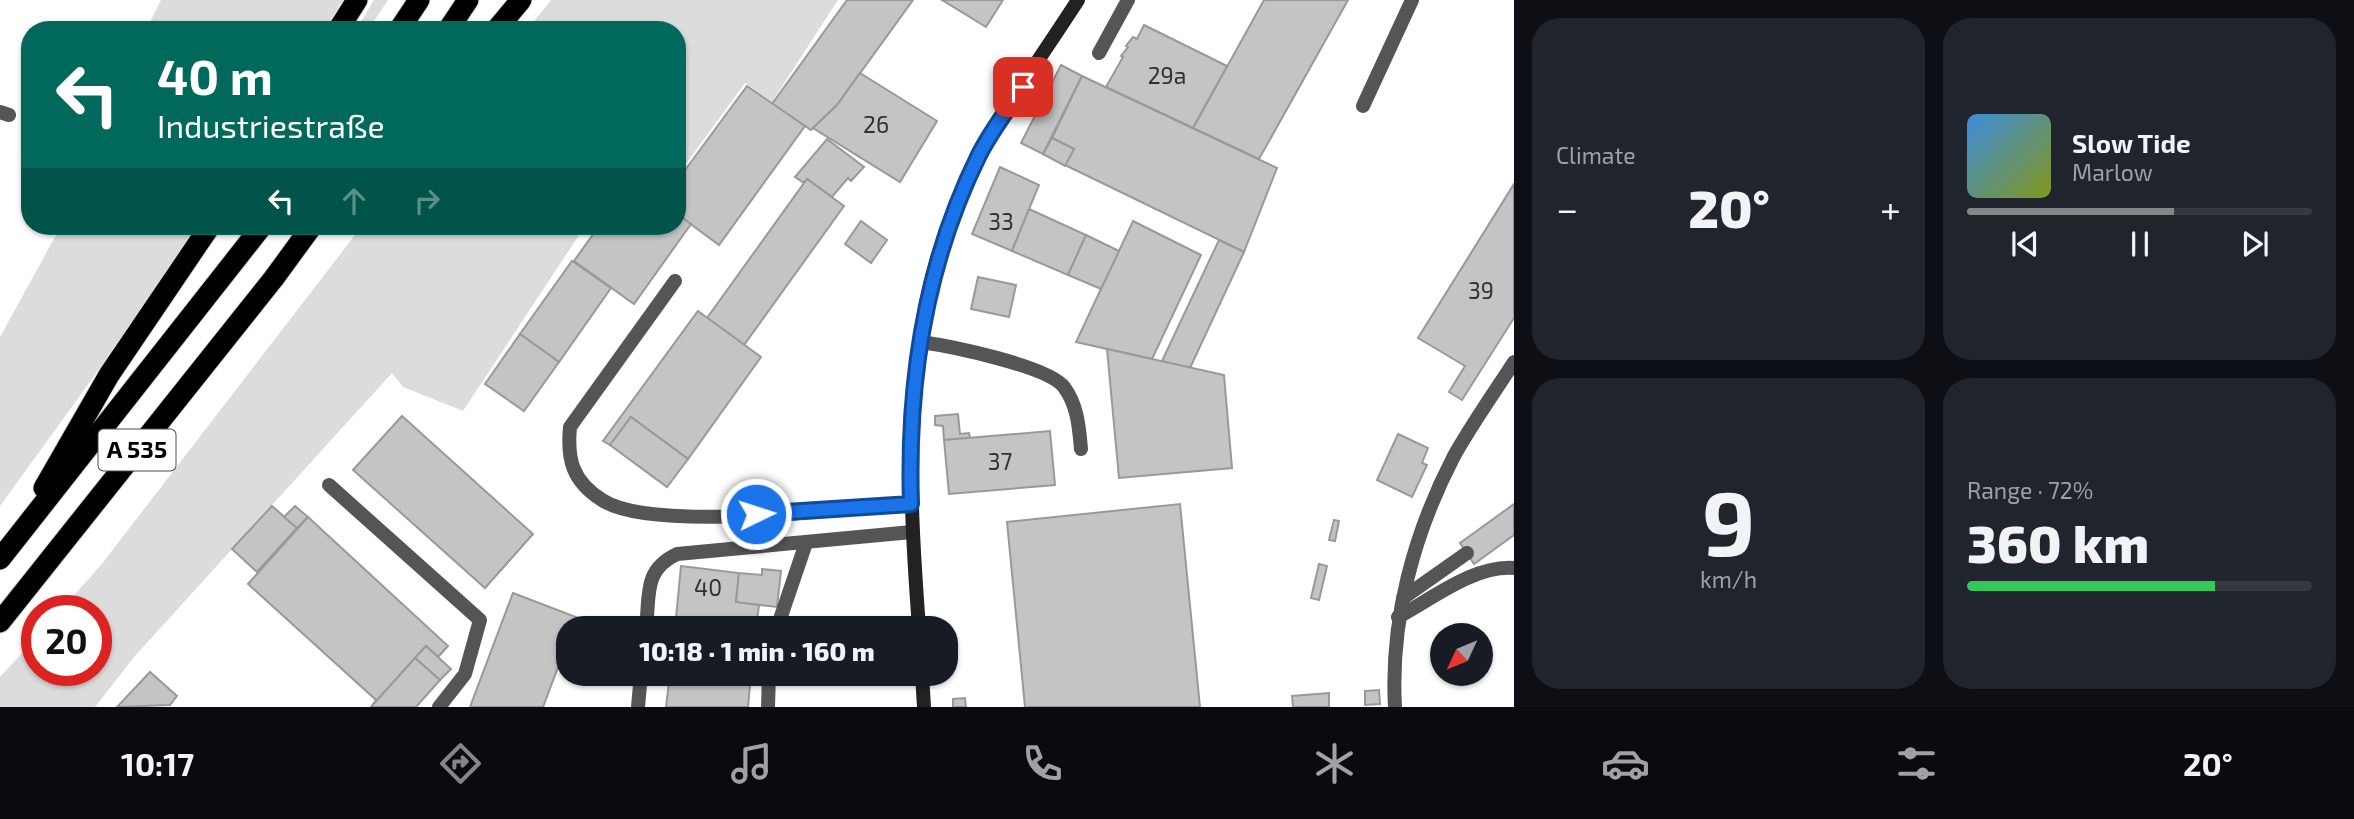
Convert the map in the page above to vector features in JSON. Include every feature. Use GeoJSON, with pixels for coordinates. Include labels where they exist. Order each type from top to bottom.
{"type":"FeatureCollection","features":[{"type":"Feature","properties":{"kind":"highway"},"geometry":{"type":"LineString","coordinates":[[344,21],[357,0]]}},
{"type":"Feature","properties":{"kind":"highway"},"geometry":{"type":"LineString","coordinates":[[405,21],[419,0]]}},
{"type":"Feature","properties":{"kind":"highway"},"geometry":{"type":"LineString","coordinates":[[455,21],[468,0]]}},
{"type":"Feature","properties":{"kind":"highway"},"geometry":{"type":"LineString","coordinates":[[504,21],[522,0]]}},
{"type":"Feature","properties":{"kind":"highway"},"geometry":{"type":"LineString","coordinates":[[5,553],[109,375],[204,235]]}},
{"type":"Feature","properties":{"kind":"highway","name":"A 535"},"geometry":{"type":"LineString","coordinates":[[5,553],[255,235]]}},
{"type":"Feature","properties":{"kind":"highway","name":"A 535"},"geometry":{"type":"LineString","coordinates":[[0,622],[305,235]]}},
{"type":"Feature","properties":{"kind":"street"},"geometry":{"type":"LineString","coordinates":[[918,616],[911,504],[911,411],[920,342],[933,278],[959,200],[981,152],[1078,0]]}},
{"type":"Feature","properties":{"kind":"street"},"geometry":{"type":"LineString","coordinates":[[1099,52],[1128,0]]}},
{"type":"Feature","properties":{"kind":"street"},"geometry":{"type":"LineString","coordinates":[[1363,106],[1412,0]]}},
{"type":"Feature","properties":{"kind":"street"},"geometry":{"type":"LineString","coordinates":[[675,281],[570,427],[567,454],[578,478],[602,501],[626,510],[678,518],[911,504]]}},
{"type":"Feature","properties":{"kind":"street"},"geometry":{"type":"LineString","coordinates":[[920,342],[1042,371],[1063,386],[1078,415],[1081,449]]}},
{"type":"Feature","properties":{"kind":"street"},"geometry":{"type":"LineString","coordinates":[[1395,707],[1393,676],[1398,617],[1420,533],[1454,456],[1514,362]]}},
{"type":"Feature","properties":{"kind":"street"},"geometry":{"type":"LineString","coordinates":[[329,485],[480,620],[465,674],[439,707]]}},
{"type":"Feature","properties":{"kind":"street"},"geometry":{"type":"LineString","coordinates":[[647,616],[652,573],[660,562],[677,554],[912,532]]}},
{"type":"Feature","properties":{"kind":"street"},"geometry":{"type":"LineString","coordinates":[[781,616],[806,543]]}},
{"type":"Feature","properties":{"kind":"street"},"geometry":{"type":"LineString","coordinates":[[1403,598],[1467,554]]}},
{"type":"Feature","properties":{"kind":"street"},"geometry":{"type":"LineString","coordinates":[[1398,617],[1469,578],[1502,567],[1514,568]]}},
{"type":"Feature","properties":{"kind":"street"},"geometry":{"type":"LineString","coordinates":[[638,707],[640,686]]}},
{"type":"Feature","properties":{"kind":"street"},"geometry":{"type":"LineString","coordinates":[[768,707],[769,686]]}},
{"type":"Feature","properties":{"kind":"street"},"geometry":{"type":"LineString","coordinates":[[923,686],[924,707]]}},
{"type":"Feature","properties":{"kind":"shaded area"},"geometry":{"type":"Polygon","coordinates":[[[161,0],[343,0],[330,21],[150,21],[161,0]]]}},
{"type":"Feature","properties":{"kind":"shaded area"},"geometry":{"type":"Polygon","coordinates":[[[374,0],[388,0],[374,21],[361,21],[374,0]]]}},
{"type":"Feature","properties":{"kind":"shaded area"},"geometry":{"type":"Polygon","coordinates":[[[551,0],[838,0],[772,102],[745,83],[686,164],[686,21],[534,21],[551,0]]]}},
{"type":"Feature","properties":{"kind":"shaded area"},"geometry":{"type":"Polygon","coordinates":[[[56,235],[193,235],[155,292],[0,506],[0,337],[56,235]]]}},
{"type":"Feature","properties":{"kind":"shaded area"},"geometry":{"type":"Polygon","coordinates":[[[355,235],[579,235],[463,411],[403,387],[392,373],[134,657],[112,685],[112,595],[74,595],[101,565],[355,235]]]}},
{"type":"Feature","properties":{"kind":"shaded area"},"geometry":{"type":"Polygon","coordinates":[[[21,654],[21,686],[111,686],[95,707],[0,707],[0,677],[21,654]]]}},
{"type":"Feature","properties":{"kind":"building"},"geometry":{"type":"Polygon","coordinates":[[[847,0],[913,0],[837,105],[811,130],[772,104],[847,0]]]}},
{"type":"Feature","properties":{"kind":"building"},"geometry":{"type":"Polygon","coordinates":[[[942,0],[1003,0],[986,27],[942,0]]]}},
{"type":"Feature","properties":{"kind":"building"},"geometry":{"type":"Polygon","coordinates":[[[1264,0],[1348,0],[1259,159],[1193,128],[1264,0]]]}},
{"type":"Feature","properties":{"kind":"building"},"geometry":{"type":"Polygon","coordinates":[[[1144,25],[1227,66],[1193,128],[1106,87],[1128,47],[1126,46],[1133,37],[1137,39],[1144,25]]]}},
{"type":"Feature","properties":{"kind":"building"},"geometry":{"type":"Polygon","coordinates":[[[1061,65],[1082,76],[1043,154],[1021,143],[1061,65]]]}},
{"type":"Feature","properties":{"kind":"building"},"geometry":{"type":"Polygon","coordinates":[[[860,73],[937,121],[900,182],[813,128],[837,105],[860,73]]]}},
{"type":"Feature","properties":{"kind":"building"},"geometry":{"type":"Polygon","coordinates":[[[1082,76],[1277,168],[1244,252],[1065,165],[1074,149],[1052,138],[1082,76]]]}},
{"type":"Feature","properties":{"kind":"building"},"geometry":{"type":"Polygon","coordinates":[[[747,86],[805,126],[719,245],[686,221],[686,169],[747,86]]]}},
{"type":"Feature","properties":{"kind":"building"},"geometry":{"type":"Polygon","coordinates":[[[1052,138],[1074,149],[1065,166],[1043,154],[1052,138]]]}},
{"type":"Feature","properties":{"kind":"building"},"geometry":{"type":"Polygon","coordinates":[[[827,139],[864,167],[851,181],[848,178],[832,197],[807,179],[804,183],[795,177],[827,139]]]}},
{"type":"Feature","properties":{"kind":"building"},"geometry":{"type":"Polygon","coordinates":[[[1000,167],[1039,185],[1012,251],[972,234],[1000,167]]]}},
{"type":"Feature","properties":{"kind":"building"},"geometry":{"type":"Polygon","coordinates":[[[807,179],[844,206],[744,345],[707,318],[807,179]]]}},
{"type":"Feature","properties":{"kind":"building"},"geometry":{"type":"Polygon","coordinates":[[[1514,184],[1514,318],[1462,400],[1449,392],[1465,366],[1418,338],[1514,184]]]}},
{"type":"Feature","properties":{"kind":"building"},"geometry":{"type":"Polygon","coordinates":[[[1029,209],[1086,235],[1068,275],[1012,251],[1029,209]]]}},
{"type":"Feature","properties":{"kind":"building"},"geometry":{"type":"Polygon","coordinates":[[[861,221],[887,240],[871,263],[845,244],[861,221]]]}},
{"type":"Feature","properties":{"kind":"building"},"geometry":{"type":"Polygon","coordinates":[[[1133,221],[1201,255],[1152,359],[1076,342],[1133,221]]]}},
{"type":"Feature","properties":{"kind":"building"},"geometry":{"type":"Polygon","coordinates":[[[593,235],[683,235],[634,304],[574,261],[593,235]]]}},
{"type":"Feature","properties":{"kind":"building"},"geometry":{"type":"Polygon","coordinates":[[[1086,235],[1119,251],[1101,289],[1068,275],[1086,235]]]}},
{"type":"Feature","properties":{"kind":"building"},"geometry":{"type":"Polygon","coordinates":[[[1219,240],[1244,252],[1190,368],[1162,361],[1219,240]]]}},
{"type":"Feature","properties":{"kind":"building"},"geometry":{"type":"Polygon","coordinates":[[[572,261],[611,288],[559,362],[520,334],[572,261]]]}},
{"type":"Feature","properties":{"kind":"building"},"geometry":{"type":"Polygon","coordinates":[[[978,277],[1016,285],[1009,317],[971,309],[978,277]]]}},
{"type":"Feature","properties":{"kind":"building"},"geometry":{"type":"Polygon","coordinates":[[[698,311],[761,357],[688,459],[631,417],[610,445],[603,441],[698,311]]]}},
{"type":"Feature","properties":{"kind":"building"},"geometry":{"type":"Polygon","coordinates":[[[520,334],[559,362],[524,411],[485,384],[520,334]]]}},
{"type":"Feature","properties":{"kind":"building"},"geometry":{"type":"Polygon","coordinates":[[[1107,349],[1224,375],[1232,468],[1119,478],[1107,349]]]}},
{"type":"Feature","properties":{"kind":"building"},"geometry":{"type":"Polygon","coordinates":[[[958,414],[960,434],[969,433],[970,438],[944,440],[943,426],[935,425],[935,416],[958,414]]]}},
{"type":"Feature","properties":{"kind":"building"},"geometry":{"type":"Polygon","coordinates":[[[402,416],[533,534],[485,588],[353,470],[402,416]]]}},
{"type":"Feature","properties":{"kind":"building"},"geometry":{"type":"Polygon","coordinates":[[[631,417],[688,459],[667,487],[610,445],[631,417]]]}},
{"type":"Feature","properties":{"kind":"building"},"geometry":{"type":"Polygon","coordinates":[[[1050,431],[1055,485],[949,494],[944,440],[1050,431]]]}},
{"type":"Feature","properties":{"kind":"building"},"geometry":{"type":"Polygon","coordinates":[[[1398,434],[1428,448],[1422,463],[1427,465],[1412,497],[1377,480],[1398,434]]]}},
{"type":"Feature","properties":{"kind":"building"},"geometry":{"type":"Polygon","coordinates":[[[1180,504],[1200,707],[1025,707],[1007,522],[1180,504]]]}},
{"type":"Feature","properties":{"kind":"building"},"geometry":{"type":"Polygon","coordinates":[[[1514,504],[1514,535],[1474,564],[1460,543],[1514,504]]]}},
{"type":"Feature","properties":{"kind":"building"},"geometry":{"type":"Polygon","coordinates":[[[272,506],[297,528],[257,572],[232,549],[272,506]]]}},
{"type":"Feature","properties":{"kind":"building"},"geometry":{"type":"Polygon","coordinates":[[[295,506],[308,517],[297,528],[284,517],[295,506]]]}},
{"type":"Feature","properties":{"kind":"building"},"geometry":{"type":"Polygon","coordinates":[[[308,517],[448,646],[438,657],[426,646],[371,707],[376,700],[248,584],[308,517]]]}},
{"type":"Feature","properties":{"kind":"building"},"geometry":{"type":"Polygon","coordinates":[[[1334,520],[1339,521],[1335,541],[1329,540],[1334,520]]]}},
{"type":"Feature","properties":{"kind":"building"},"geometry":{"type":"Polygon","coordinates":[[[1319,564],[1327,566],[1319,600],[1311,598],[1319,564]]]}},
{"type":"Feature","properties":{"kind":"building"},"geometry":{"type":"Polygon","coordinates":[[[681,566],[739,573],[736,602],[759,605],[758,616],[676,616],[681,566]]]}},
{"type":"Feature","properties":{"kind":"building"},"geometry":{"type":"Polygon","coordinates":[[[762,569],[781,571],[777,607],[736,602],[739,573],[762,575],[762,569]]]}},
{"type":"Feature","properties":{"kind":"building"},"geometry":{"type":"Polygon","coordinates":[[[513,593],[573,616],[556,616],[556,672],[543,707],[470,707],[513,593]]]}},
{"type":"Feature","properties":{"kind":"building"},"geometry":{"type":"Polygon","coordinates":[[[426,646],[451,669],[440,680],[415,658],[426,646]]]}},
{"type":"Feature","properties":{"kind":"building"},"geometry":{"type":"Polygon","coordinates":[[[415,658],[440,680],[416,707],[371,707],[415,658]]]}},
{"type":"Feature","properties":{"kind":"building"},"geometry":{"type":"Polygon","coordinates":[[[150,672],[177,696],[170,705],[117,707],[150,672]]]}},
{"type":"Feature","properties":{"kind":"building"},"geometry":{"type":"Polygon","coordinates":[[[669,686],[750,686],[748,707],[666,707],[669,686]]]}},
{"type":"Feature","properties":{"kind":"building"},"geometry":{"type":"Polygon","coordinates":[[[1379,690],[1380,704],[1365,705],[1365,691],[1379,690]]]}},
{"type":"Feature","properties":{"kind":"building"},"geometry":{"type":"Polygon","coordinates":[[[1329,693],[1329,707],[1293,707],[1292,696],[1329,693]]]}},
{"type":"Feature","properties":{"kind":"building"},"geometry":{"type":"Polygon","coordinates":[[[965,698],[966,707],[953,707],[953,699],[965,698]]]}},
{"type":"Feature","properties":{"kind":"route"},"geometry":{"type":"LineString","coordinates":[[756,514],[911,504],[911,411],[924,318],[943,239],[981,152],[1023,87]]}}]}
